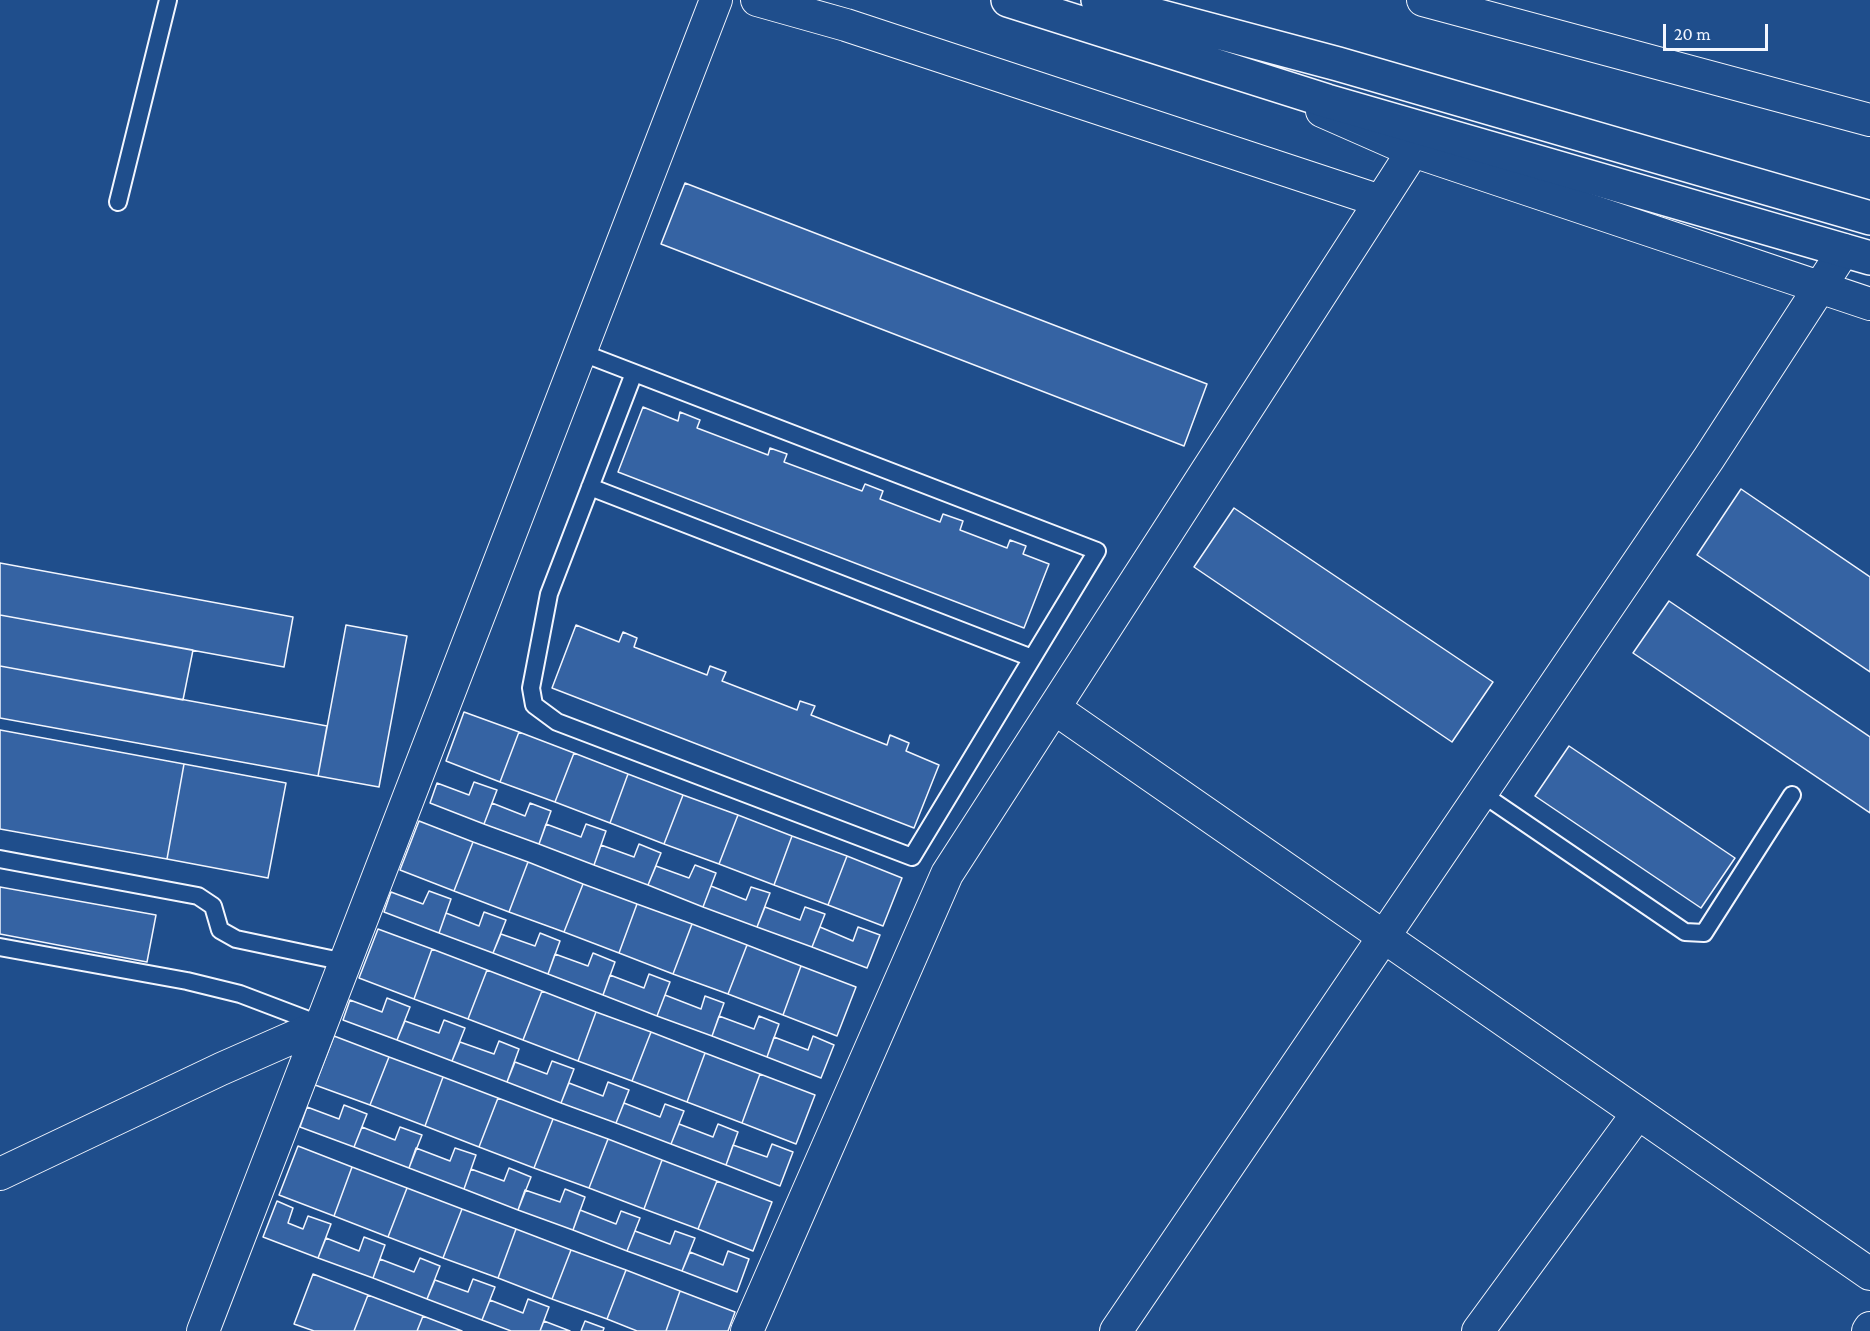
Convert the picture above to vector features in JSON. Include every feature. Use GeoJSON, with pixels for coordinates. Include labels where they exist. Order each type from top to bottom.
{"type":"FeatureCollection","features":[{"type":"Feature","properties":{"kind":"main road"},"geometry":{"type":"LineString","coordinates":[[1008,0],[1327,101],[1857,254]]}},
{"type":"Feature","properties":{"kind":"main road"},"geometry":{"type":"LineString","coordinates":[[1098,0],[1349,67],[1870,218]]}},
{"type":"Feature","properties":{"kind":"street"},"geometry":{"type":"LineString","coordinates":[[203,1331],[716,0]]}},
{"type":"Feature","properties":{"kind":"street"},"geometry":{"type":"LineString","coordinates":[[757,0],[846,25],[1380,201]]}},
{"type":"Feature","properties":{"kind":"street"},"geometry":{"type":"LineString","coordinates":[[1423,0],[1870,120]]}},
{"type":"Feature","properties":{"kind":"street"},"geometry":{"type":"LineString","coordinates":[[1222,68],[1413,151],[1870,304]]}},
{"type":"Feature","properties":{"kind":"street"},"geometry":{"type":"LineString","coordinates":[[747,1331],[947,874],[1413,151]]}},
{"type":"Feature","properties":{"kind":"street"},"geometry":{"type":"LineString","coordinates":[[1116,1331],[1702,468],[1820,287],[1857,254]]}},
{"type":"Feature","properties":{"kind":"street"},"geometry":{"type":"LineString","coordinates":[[1054,708],[1870,1274]]}},
{"type":"Feature","properties":{"kind":"street"},"geometry":{"type":"LineString","coordinates":[[0,1174],[210,1074],[321,1025]]}},
{"type":"Feature","properties":{"kind":"street"},"geometry":{"type":"LineString","coordinates":[[1478,1331],[1638,1113]]}},
{"type":"Feature","properties":{"kind":"lane"},"geometry":{"type":"LineString","coordinates":[[118,202],[168,0]]}},
{"type":"Feature","properties":{"kind":"lane"},"geometry":{"type":"LineString","coordinates":[[580,352],[1097,551],[912,856],[557,723],[534,705],[531,688],[549,594],[634,373]]}},
{"type":"Feature","properties":{"kind":"lane"},"geometry":{"type":"LineString","coordinates":[[590,487],[1032,658]]}},
{"type":"Feature","properties":{"kind":"lane"},"geometry":{"type":"LineString","coordinates":[[1481,793],[1685,932],[1704,933],[1792,795]]}},
{"type":"Feature","properties":{"kind":"lane"},"geometry":{"type":"LineString","coordinates":[[0,859],[198,896],[213,906],[220,930],[236,939],[345,962]]}},
{"type":"Feature","properties":{"kind":"lane"},"geometry":{"type":"LineString","coordinates":[[0,947],[240,994],[321,1025]]}},
{"type":"Feature","properties":{"kind":"building"},"geometry":{"type":"Polygon","coordinates":[[[685,183],[1207,384],[1184,446],[661,244],[685,183]]]}},
{"type":"Feature","properties":{"kind":"building"},"geometry":{"type":"Polygon","coordinates":[[[643,407],[678,421],[680,412],[700,420],[697,428],[768,455],[770,448],[787,454],[784,462],[862,491],[865,484],[883,491],[880,499],[940,522],[943,514],[963,521],[960,530],[1007,548],[1010,540],[1026,546],[1023,554],[1049,564],[1024,628],[618,472],[643,407]]]}},
{"type":"Feature","properties":{"kind":"building"},"geometry":{"type":"Polygon","coordinates":[[[1741,489],[1870,577],[1870,672],[1697,555],[1741,489]]]}},
{"type":"Feature","properties":{"kind":"building"},"geometry":{"type":"Polygon","coordinates":[[[1234,508],[1493,682],[1452,742],[1194,567],[1234,508]]]}},
{"type":"Feature","properties":{"kind":"building"},"geometry":{"type":"Polygon","coordinates":[[[0,563],[293,617],[284,667],[0,615],[0,563]]]}},
{"type":"Feature","properties":{"kind":"building"},"geometry":{"type":"Polygon","coordinates":[[[1669,601],[1870,737],[1870,813],[1633,653],[1669,601]]]}},
{"type":"Feature","properties":{"kind":"building"},"geometry":{"type":"Polygon","coordinates":[[[0,615],[193,650],[183,700],[0,666],[0,615]]]}},
{"type":"Feature","properties":{"kind":"building"},"geometry":{"type":"Polygon","coordinates":[[[346,625],[407,636],[379,787],[318,776],[346,625]]]}},
{"type":"Feature","properties":{"kind":"building"},"geometry":{"type":"Polygon","coordinates":[[[576,625],[619,642],[623,632],[637,638],[634,647],[707,675],[710,666],[726,672],[722,681],[797,710],[800,701],[815,706],[811,715],[887,745],[890,735],[909,743],[906,751],[939,765],[914,828],[552,688],[576,625]]]}},
{"type":"Feature","properties":{"kind":"building"},"geometry":{"type":"Polygon","coordinates":[[[0,666],[327,726],[318,776],[0,718],[0,666]]]}},
{"type":"Feature","properties":{"kind":"building"},"geometry":{"type":"Polygon","coordinates":[[[464,712],[519,732],[500,782],[446,761],[464,712]]]}},
{"type":"Feature","properties":{"kind":"building"},"geometry":{"type":"Polygon","coordinates":[[[0,730],[184,764],[167,859],[0,829],[0,730]]]}},
{"type":"Feature","properties":{"kind":"building"},"geometry":{"type":"Polygon","coordinates":[[[519,732],[574,753],[555,802],[500,782],[519,732]]]}},
{"type":"Feature","properties":{"kind":"building"},"geometry":{"type":"Polygon","coordinates":[[[1569,746],[1735,858],[1701,908],[1535,796],[1569,746]]]}},
{"type":"Feature","properties":{"kind":"building"},"geometry":{"type":"Polygon","coordinates":[[[574,753],[628,774],[610,823],[555,802],[574,753]]]}},
{"type":"Feature","properties":{"kind":"building"},"geometry":{"type":"Polygon","coordinates":[[[184,764],[286,783],[268,878],[167,859],[184,764]]]}},
{"type":"Feature","properties":{"kind":"building"},"geometry":{"type":"Polygon","coordinates":[[[628,774],[683,795],[664,844],[610,823],[628,774]]]}},
{"type":"Feature","properties":{"kind":"building"},"geometry":{"type":"Polygon","coordinates":[[[474,782],[497,790],[484,824],[430,803],[437,783],[469,795],[474,782]]]}},
{"type":"Feature","properties":{"kind":"building"},"geometry":{"type":"Polygon","coordinates":[[[683,795],[738,815],[719,864],[664,844],[683,795]]]}},
{"type":"Feature","properties":{"kind":"building"},"geometry":{"type":"Polygon","coordinates":[[[492,803],[525,816],[530,803],[551,811],[539,844],[484,824],[492,803]]]}},
{"type":"Feature","properties":{"kind":"building"},"geometry":{"type":"Polygon","coordinates":[[[738,815],[792,836],[774,885],[719,864],[738,815]]]}},
{"type":"Feature","properties":{"kind":"building"},"geometry":{"type":"Polygon","coordinates":[[[419,821],[473,842],[454,891],[400,870],[419,821]]]}},
{"type":"Feature","properties":{"kind":"building"},"geometry":{"type":"Polygon","coordinates":[[[546,824],[581,837],[586,824],[606,831],[594,865],[539,844],[546,824]]]}},
{"type":"Feature","properties":{"kind":"building"},"geometry":{"type":"Polygon","coordinates":[[[792,836],[847,856],[828,905],[774,885],[792,836]]]}},
{"type":"Feature","properties":{"kind":"building"},"geometry":{"type":"Polygon","coordinates":[[[473,842],[528,862],[509,912],[454,891],[473,842]]]}},
{"type":"Feature","properties":{"kind":"building"},"geometry":{"type":"Polygon","coordinates":[[[639,844],[661,853],[648,885],[594,865],[601,845],[634,857],[639,844]]]}},
{"type":"Feature","properties":{"kind":"building"},"geometry":{"type":"Polygon","coordinates":[[[847,856],[902,878],[883,926],[828,905],[847,856]]]}},
{"type":"Feature","properties":{"kind":"building"},"geometry":{"type":"Polygon","coordinates":[[[528,862],[583,884],[564,932],[509,912],[528,862]]]}},
{"type":"Feature","properties":{"kind":"building"},"geometry":{"type":"Polygon","coordinates":[[[695,865],[716,873],[703,907],[648,885],[656,866],[689,878],[695,865]]]}},
{"type":"Feature","properties":{"kind":"building"},"geometry":{"type":"Polygon","coordinates":[[[583,884],[637,904],[619,953],[564,932],[583,884]]]}},
{"type":"Feature","properties":{"kind":"building"},"geometry":{"type":"Polygon","coordinates":[[[711,886],[746,900],[751,887],[770,893],[757,927],[703,907],[711,886]]]}},
{"type":"Feature","properties":{"kind":"building"},"geometry":{"type":"Polygon","coordinates":[[[0,887],[156,915],[147,962],[0,934],[0,887]]]}},
{"type":"Feature","properties":{"kind":"building"},"geometry":{"type":"Polygon","coordinates":[[[429,891],[451,899],[439,933],[384,912],[391,892],[423,904],[429,891]]]}},
{"type":"Feature","properties":{"kind":"building"},"geometry":{"type":"Polygon","coordinates":[[[637,904],[692,924],[673,974],[619,953],[637,904]]]}},
{"type":"Feature","properties":{"kind":"building"},"geometry":{"type":"Polygon","coordinates":[[[765,907],[800,920],[805,907],[825,914],[812,947],[757,927],[765,907]]]}},
{"type":"Feature","properties":{"kind":"building"},"geometry":{"type":"Polygon","coordinates":[[[484,912],[506,920],[493,953],[439,933],[446,913],[479,926],[484,912]]]}},
{"type":"Feature","properties":{"kind":"building"},"geometry":{"type":"Polygon","coordinates":[[[692,924],[747,945],[728,994],[673,974],[692,924]]]}},
{"type":"Feature","properties":{"kind":"building"},"geometry":{"type":"Polygon","coordinates":[[[820,927],[853,941],[858,927],[880,935],[867,968],[812,947],[820,927]]]}},
{"type":"Feature","properties":{"kind":"building"},"geometry":{"type":"Polygon","coordinates":[[[378,929],[432,949],[414,999],[359,978],[378,929]]]}},
{"type":"Feature","properties":{"kind":"building"},"geometry":{"type":"Polygon","coordinates":[[[540,933],[560,941],[548,974],[493,953],[501,934],[535,946],[540,933]]]}},
{"type":"Feature","properties":{"kind":"building"},"geometry":{"type":"Polygon","coordinates":[[[747,945],[801,966],[783,1015],[728,994],[747,945]]]}},
{"type":"Feature","properties":{"kind":"building"},"geometry":{"type":"Polygon","coordinates":[[[432,949],[487,970],[468,1019],[414,999],[432,949]]]}},
{"type":"Feature","properties":{"kind":"building"},"geometry":{"type":"Polygon","coordinates":[[[593,953],[615,962],[603,995],[548,974],[555,954],[588,966],[593,953]]]}},
{"type":"Feature","properties":{"kind":"building"},"geometry":{"type":"Polygon","coordinates":[[[801,966],[856,987],[837,1036],[783,1015],[801,966]]]}},
{"type":"Feature","properties":{"kind":"building"},"geometry":{"type":"Polygon","coordinates":[[[487,970],[542,991],[523,1040],[468,1019],[487,970]]]}},
{"type":"Feature","properties":{"kind":"building"},"geometry":{"type":"Polygon","coordinates":[[[649,974],[670,982],[657,1016],[603,995],[610,975],[644,988],[649,974]]]}},
{"type":"Feature","properties":{"kind":"building"},"geometry":{"type":"Polygon","coordinates":[[[542,991],[596,1012],[578,1061],[523,1040],[542,991]]]}},
{"type":"Feature","properties":{"kind":"building"},"geometry":{"type":"Polygon","coordinates":[[[665,995],[701,1009],[705,996],[724,1003],[712,1036],[657,1016],[665,995]]]}},
{"type":"Feature","properties":{"kind":"building"},"geometry":{"type":"Polygon","coordinates":[[[387,998],[410,1007],[397,1040],[343,1020],[350,1000],[382,1012],[387,998]]]}},
{"type":"Feature","properties":{"kind":"building"},"geometry":{"type":"Polygon","coordinates":[[[596,1012],[651,1032],[632,1081],[578,1061],[596,1012]]]}},
{"type":"Feature","properties":{"kind":"building"},"geometry":{"type":"Polygon","coordinates":[[[719,1016],[754,1029],[759,1016],[779,1024],[767,1057],[712,1036],[719,1016]]]}},
{"type":"Feature","properties":{"kind":"building"},"geometry":{"type":"Polygon","coordinates":[[[444,1020],[465,1028],[452,1061],[397,1040],[405,1021],[439,1033],[444,1020]]]}},
{"type":"Feature","properties":{"kind":"building"},"geometry":{"type":"Polygon","coordinates":[[[651,1032],[705,1053],[687,1102],[632,1081],[651,1032]]]}},
{"type":"Feature","properties":{"kind":"building"},"geometry":{"type":"Polygon","coordinates":[[[334,1036],[389,1057],[370,1105],[315,1085],[334,1036]]]}},
{"type":"Feature","properties":{"kind":"building"},"geometry":{"type":"Polygon","coordinates":[[[813,1036],[834,1045],[821,1078],[767,1057],[774,1037],[808,1050],[813,1036]]]}},
{"type":"Feature","properties":{"kind":"building"},"geometry":{"type":"Polygon","coordinates":[[[499,1041],[519,1049],[507,1082],[452,1061],[460,1042],[494,1054],[499,1041]]]}},
{"type":"Feature","properties":{"kind":"building"},"geometry":{"type":"Polygon","coordinates":[[[705,1053],[760,1074],[742,1123],[687,1102],[705,1053]]]}},
{"type":"Feature","properties":{"kind":"building"},"geometry":{"type":"Polygon","coordinates":[[[389,1057],[443,1077],[425,1126],[370,1105],[389,1057]]]}},
{"type":"Feature","properties":{"kind":"building"},"geometry":{"type":"Polygon","coordinates":[[[552,1061],[574,1069],[561,1103],[507,1082],[515,1062],[547,1074],[552,1061]]]}},
{"type":"Feature","properties":{"kind":"building"},"geometry":{"type":"Polygon","coordinates":[[[760,1074],[815,1095],[796,1144],[742,1123],[760,1074]]]}},
{"type":"Feature","properties":{"kind":"building"},"geometry":{"type":"Polygon","coordinates":[[[443,1077],[498,1098],[479,1147],[425,1126],[443,1077]]]}},
{"type":"Feature","properties":{"kind":"building"},"geometry":{"type":"Polygon","coordinates":[[[608,1082],[629,1090],[616,1123],[561,1103],[569,1083],[603,1096],[608,1082]]]}},
{"type":"Feature","properties":{"kind":"building"},"geometry":{"type":"Polygon","coordinates":[[[498,1098],[553,1119],[534,1168],[479,1147],[498,1098]]]}},
{"type":"Feature","properties":{"kind":"building"},"geometry":{"type":"Polygon","coordinates":[[[624,1103],[660,1117],[665,1104],[684,1111],[671,1144],[616,1123],[624,1103]]]}},
{"type":"Feature","properties":{"kind":"building"},"geometry":{"type":"Polygon","coordinates":[[[344,1105],[367,1114],[354,1147],[300,1127],[307,1107],[339,1119],[344,1105]]]}},
{"type":"Feature","properties":{"kind":"building"},"geometry":{"type":"Polygon","coordinates":[[[553,1119],[608,1139],[589,1188],[534,1168],[553,1119]]]}},
{"type":"Feature","properties":{"kind":"building"},"geometry":{"type":"Polygon","coordinates":[[[679,1124],[713,1137],[718,1124],[738,1132],[726,1165],[671,1144],[679,1124]]]}},
{"type":"Feature","properties":{"kind":"building"},"geometry":{"type":"Polygon","coordinates":[[[362,1127],[395,1140],[400,1127],[422,1135],[409,1168],[354,1147],[362,1127]]]}},
{"type":"Feature","properties":{"kind":"building"},"geometry":{"type":"Polygon","coordinates":[[[608,1139],[662,1160],[644,1209],[589,1188],[608,1139]]]}},
{"type":"Feature","properties":{"kind":"building"},"geometry":{"type":"Polygon","coordinates":[[[772,1144],[793,1152],[780,1186],[726,1165],[733,1145],[767,1157],[772,1144]]]}},
{"type":"Feature","properties":{"kind":"building"},"geometry":{"type":"Polygon","coordinates":[[[298,1146],[352,1167],[334,1216],[279,1195],[298,1146]]]}},
{"type":"Feature","properties":{"kind":"building"},"geometry":{"type":"Polygon","coordinates":[[[416,1148],[450,1161],[455,1148],[476,1155],[464,1189],[409,1168],[416,1148]]]}},
{"type":"Feature","properties":{"kind":"building"},"geometry":{"type":"Polygon","coordinates":[[[662,1160],[717,1181],[698,1229],[644,1209],[662,1160]]]}},
{"type":"Feature","properties":{"kind":"building"},"geometry":{"type":"Polygon","coordinates":[[[352,1167],[407,1188],[388,1237],[334,1216],[352,1167]]]}},
{"type":"Feature","properties":{"kind":"building"},"geometry":{"type":"Polygon","coordinates":[[[509,1168],[531,1177],[518,1210],[464,1189],[471,1169],[504,1181],[509,1168]]]}},
{"type":"Feature","properties":{"kind":"building"},"geometry":{"type":"Polygon","coordinates":[[[717,1181],[772,1202],[753,1251],[698,1229],[717,1181]]]}},
{"type":"Feature","properties":{"kind":"building"},"geometry":{"type":"Polygon","coordinates":[[[407,1188],[462,1209],[443,1258],[388,1237],[407,1188]]]}},
{"type":"Feature","properties":{"kind":"building"},"geometry":{"type":"Polygon","coordinates":[[[565,1189],[585,1197],[573,1230],[518,1210],[525,1190],[560,1202],[565,1189]]]}},
{"type":"Feature","properties":{"kind":"building"},"geometry":{"type":"Polygon","coordinates":[[[277,1201],[293,1208],[288,1223],[303,1229],[308,1216],[331,1224],[318,1258],[263,1237],[277,1201]]]}},
{"type":"Feature","properties":{"kind":"building"},"geometry":{"type":"Polygon","coordinates":[[[462,1209],[516,1229],[498,1278],[443,1258],[462,1209]]]}},
{"type":"Feature","properties":{"kind":"building"},"geometry":{"type":"Polygon","coordinates":[[[580,1210],[616,1224],[621,1211],[640,1218],[627,1251],[573,1230],[580,1210]]]}},
{"type":"Feature","properties":{"kind":"building"},"geometry":{"type":"Polygon","coordinates":[[[516,1229],[571,1250],[552,1299],[498,1278],[516,1229]]]}},
{"type":"Feature","properties":{"kind":"building"},"geometry":{"type":"Polygon","coordinates":[[[635,1231],[670,1244],[675,1231],[695,1238],[682,1271],[627,1251],[635,1231]]]}},
{"type":"Feature","properties":{"kind":"building"},"geometry":{"type":"Polygon","coordinates":[[[364,1237],[385,1245],[373,1278],[318,1258],[326,1238],[359,1251],[364,1237]]]}},
{"type":"Feature","properties":{"kind":"building"},"geometry":{"type":"Polygon","coordinates":[[[571,1250],[626,1270],[607,1319],[552,1299],[571,1250]]]}},
{"type":"Feature","properties":{"kind":"building"},"geometry":{"type":"Polygon","coordinates":[[[728,1251],[749,1259],[737,1292],[682,1271],[690,1252],[723,1265],[728,1251]]]}},
{"type":"Feature","properties":{"kind":"building"},"geometry":{"type":"Polygon","coordinates":[[[420,1258],[440,1266],[427,1299],[373,1278],[380,1259],[414,1272],[420,1258]]]}},
{"type":"Feature","properties":{"kind":"building"},"geometry":{"type":"Polygon","coordinates":[[[626,1270],[680,1291],[666,1331],[637,1331],[607,1319],[626,1270]]]}},
{"type":"Feature","properties":{"kind":"building"},"geometry":{"type":"Polygon","coordinates":[[[313,1274],[368,1295],[354,1331],[314,1331],[294,1324],[313,1274]]]}},
{"type":"Feature","properties":{"kind":"building"},"geometry":{"type":"Polygon","coordinates":[[[473,1279],[495,1287],[482,1320],[427,1299],[435,1280],[468,1292],[473,1279]]]}},
{"type":"Feature","properties":{"kind":"building"},"geometry":{"type":"Polygon","coordinates":[[[680,1291],[735,1312],[728,1331],[666,1331],[680,1291]]]}},
{"type":"Feature","properties":{"kind":"building"},"geometry":{"type":"Polygon","coordinates":[[[368,1295],[423,1316],[417,1331],[354,1331],[368,1295]]]}},
{"type":"Feature","properties":{"kind":"building"},"geometry":{"type":"Polygon","coordinates":[[[528,1299],[549,1307],[540,1331],[511,1331],[482,1320],[490,1300],[523,1313],[528,1299]]]}},
{"type":"Feature","properties":{"kind":"building"},"geometry":{"type":"Polygon","coordinates":[[[423,1316],[462,1331],[417,1331],[423,1316]]]}},
{"type":"Feature","properties":{"kind":"building"},"geometry":{"type":"Polygon","coordinates":[[[544,1321],[570,1331],[540,1331],[544,1321]]]}},
{"type":"Feature","properties":{"kind":"building"},"geometry":{"type":"Polygon","coordinates":[[[585,1321],[604,1328],[603,1331],[581,1331],[585,1321]]]}}]}
